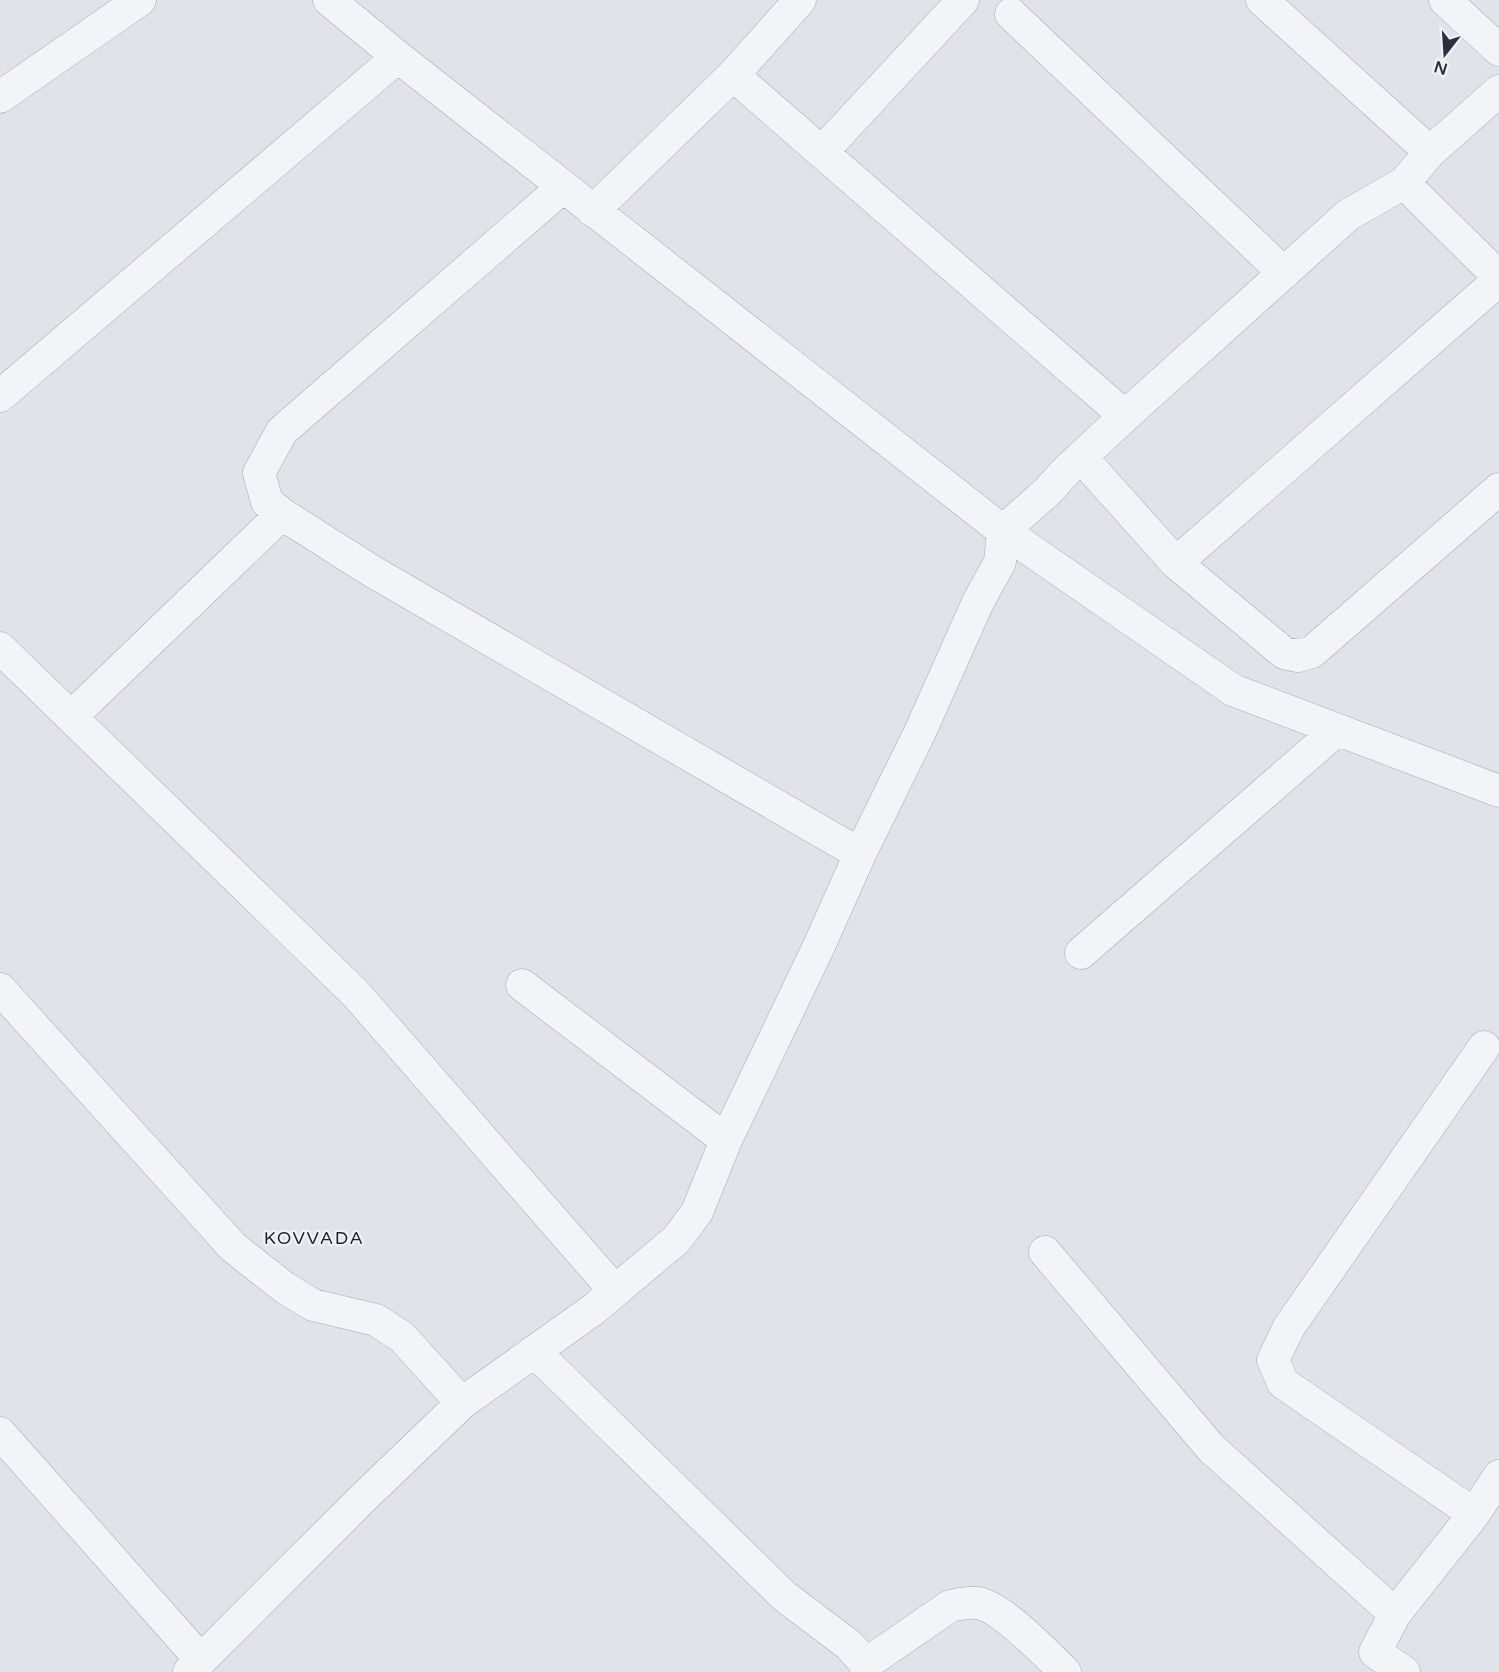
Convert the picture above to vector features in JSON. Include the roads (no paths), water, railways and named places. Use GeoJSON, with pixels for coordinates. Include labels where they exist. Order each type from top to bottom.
{"type":"FeatureCollection","features":[{"type":"Feature","properties":{"kind":"street"},"geometry":{"type":"LineString","coordinates":[[0,97],[140,0]]}},
{"type":"Feature","properties":{"kind":"street"},"geometry":{"type":"LineString","coordinates":[[329,0],[593,211],[1003,531],[1233,690],[1499,791]]}},
{"type":"Feature","properties":{"kind":"street"},"geometry":{"type":"LineString","coordinates":[[593,211],[733,75],[800,0]]}},
{"type":"Feature","properties":{"kind":"street"},"geometry":{"type":"LineString","coordinates":[[822,152],[963,0]]}},
{"type":"Feature","properties":{"kind":"street"},"geometry":{"type":"LineString","coordinates":[[1262,0],[1430,152]]}},
{"type":"Feature","properties":{"kind":"street"},"geometry":{"type":"LineString","coordinates":[[1445,0],[1499,50]]}},
{"type":"Feature","properties":{"kind":"street"},"geometry":{"type":"LineString","coordinates":[[1011,14],[1284,273]]}},
{"type":"Feature","properties":{"kind":"street"},"geometry":{"type":"LineString","coordinates":[[0,396],[398,57]]}},
{"type":"Feature","properties":{"kind":"street"},"geometry":{"type":"LineString","coordinates":[[733,75],[1125,416]]}},
{"type":"Feature","properties":{"kind":"street"},"geometry":{"type":"LineString","coordinates":[[0,1432],[195,1666],[462,1403],[594,1309],[677,1239],[697,1212],[726,1140],[920,732],[978,602],[1000,562],[1003,531],[1125,416],[1348,215],[1404,183],[1430,152],[1499,91]]}},
{"type":"Feature","properties":{"kind":"street"},"geometry":{"type":"LineString","coordinates":[[1176,563],[1499,279],[1404,183]]}},
{"type":"Feature","properties":{"kind":"street"},"geometry":{"type":"LineString","coordinates":[[563,187],[282,431],[259,473],[267,502],[369,570],[860,855]]}},
{"type":"Feature","properties":{"kind":"street"},"geometry":{"type":"LineString","coordinates":[[1082,458],[1176,563],[1284,653],[1298,656],[1312,652],[1499,489]]}},
{"type":"Feature","properties":{"kind":"street"},"geometry":{"type":"LineString","coordinates":[[71,717],[282,514]]}},
{"type":"Feature","properties":{"kind":"street"},"geometry":{"type":"LineString","coordinates":[[0,648],[356,994],[615,1291]]}},
{"type":"Feature","properties":{"kind":"street"},"geometry":{"type":"LineString","coordinates":[[1081,954],[1337,730]]}},
{"type":"Feature","properties":{"kind":"street"},"geometry":{"type":"LineString","coordinates":[[522,984],[726,1140]]}},
{"type":"Feature","properties":{"kind":"street"},"geometry":{"type":"LineString","coordinates":[[0,989],[232,1247],[285,1288],[314,1305],[376,1320],[402,1337],[462,1403]]}},
{"type":"Feature","properties":{"kind":"street"},"geometry":{"type":"LineString","coordinates":[[1474,1514],[1283,1383],[1274,1360],[1289,1328],[1484,1047]]}},
{"type":"Feature","properties":{"kind":"street"},"geometry":{"type":"LineString","coordinates":[[1045,1252],[1211,1448],[1395,1614]]}},
{"type":"Feature","properties":{"kind":"street"},"geometry":{"type":"LineString","coordinates":[[534,1351],[784,1596],[849,1645],[866,1668],[950,1606],[979,1603],[1000,1613],[1065,1672]]}},
{"type":"Feature","properties":{"kind":"street"},"geometry":{"type":"LineString","coordinates":[[1404,1672],[1367,1662],[1395,1614],[1474,1514],[1499,1476]]}},
{"type":"Feature","properties":{"kind":"district","name":"KOVVADA"},"geometry":{"type":"Point","coordinates":[314,1238]}}]}
